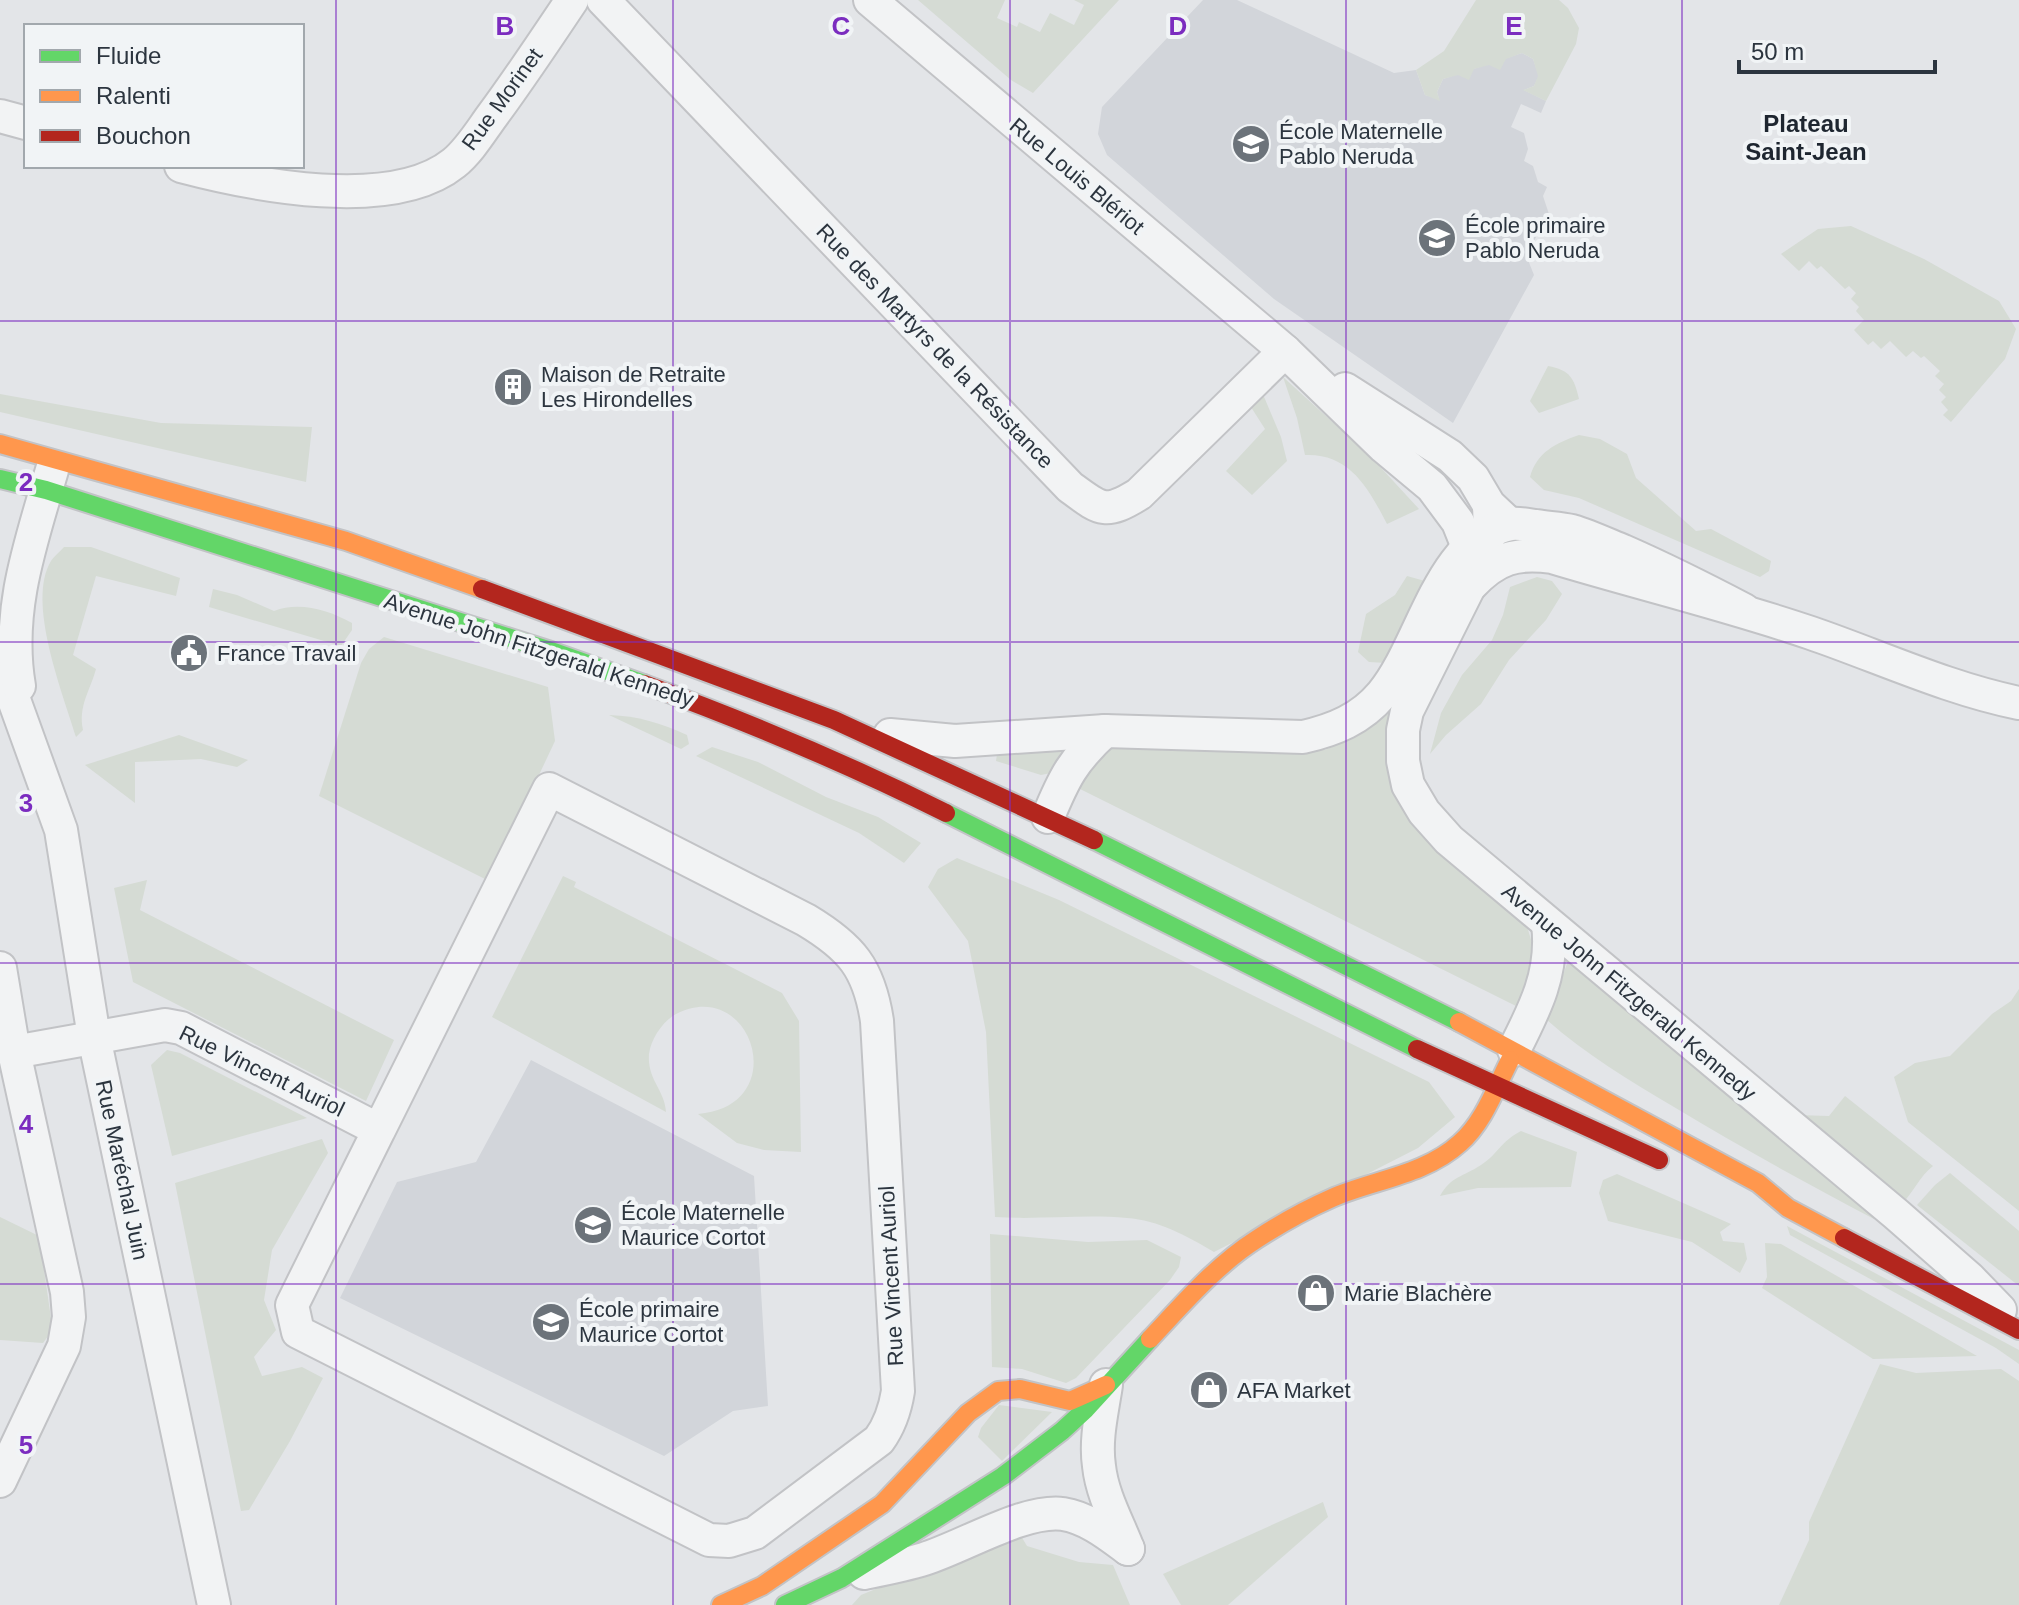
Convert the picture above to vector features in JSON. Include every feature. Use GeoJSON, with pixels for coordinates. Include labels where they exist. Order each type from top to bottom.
{"type":"FeatureCollection","features":[{"type":"Feature","properties":{"kind":"main road","name":"Avenue John Fitzgerald Kennedy"},"geometry":{"type":"LineString","coordinates":[[0,444],[44,473],[373,595],[551,651],[735,717],[865,773],[1497,1087],[1682,1170]]}},
{"type":"Feature","properties":{"kind":"main road","name":"Avenue John Fitzgerald Kennedy"},"geometry":{"type":"LineString","coordinates":[[0,479],[44,473],[318,533],[531,606],[834,720],[1048,817],[1514,1050],[1758,1183],[1788,1208],[2019,1330]]}},
{"type":"Feature","properties":{"kind":"main road"},"geometry":{"type":"LineString","coordinates":[[369,550],[364,571],[373,595]]}},
{"type":"Feature","properties":{"kind":"main road"},"geometry":{"type":"LineString","coordinates":[[436,616],[503,628],[519,625],[526,619],[531,606]]}},
{"type":"Feature","properties":{"kind":"main road"},"geometry":{"type":"LineString","coordinates":[[1031,855],[1048,817]]}},
{"type":"Feature","properties":{"kind":"main road"},"geometry":{"type":"LineString","coordinates":[[785,1605],[842,1578],[957,1493],[1003,1476],[1062,1431],[1195,1290],[1255,1240],[1332,1198],[1437,1159],[1461,1143],[1476,1126],[1514,1050]]}},
{"type":"Feature","properties":{"kind":"main road","name":"Avenue John Fitzgerald Kennedy"},"geometry":{"type":"LineString","coordinates":[[1751,1200],[1788,1208]]}},
{"type":"Feature","properties":{"kind":"main road"},"geometry":{"type":"LineString","coordinates":[[721,1605],[762,1586],[882,1504],[968,1413],[998,1391],[1020,1389],[1070,1401],[1106,1385]]}},
{"type":"Feature","properties":{"kind":"main road"},"geometry":{"type":"LineString","coordinates":[[949,1457],[965,1431],[998,1391]]}},
{"type":"Feature","properties":{"kind":"street","name":"Rue Morinet"},"geometry":{"type":"LineString","coordinates":[[189,168],[232,179],[346,190],[396,189],[432,179],[456,161],[478,135],[572,0]]}},
{"type":"Feature","properties":{"kind":"street","name":"Rue des Martyrs de la Résistance"},"geometry":{"type":"LineString","coordinates":[[603,0],[1070,487],[1098,508],[1119,507],[1139,494],[1285,351]]}},
{"type":"Feature","properties":{"kind":"street","name":"Rue Louis Blériot"},"geometry":{"type":"LineString","coordinates":[[870,0],[1285,351],[1384,447],[1432,487],[1458,522],[1490,527],[1473,478],[1450,456],[1285,351]]}},
{"type":"Feature","properties":{"kind":"street"},"geometry":{"type":"LineString","coordinates":[[0,116],[24,122]]}},
{"type":"Feature","properties":{"kind":"street"},"geometry":{"type":"LineString","coordinates":[[0,628],[6,590],[44,473]]}},
{"type":"Feature","properties":{"kind":"street","name":"Rue Maréchal Juin"},"geometry":{"type":"LineString","coordinates":[[28,737],[15,664],[14,621],[44,473]]}},
{"type":"Feature","properties":{"kind":"street"},"geometry":{"type":"LineString","coordinates":[[1490,527],[1571,531],[1680,576],[1744,610]]}},
{"type":"Feature","properties":{"kind":"street","name":"Avenue John Fitzgerald Kennedy"},"geometry":{"type":"LineString","coordinates":[[1490,527],[1481,563],[1407,711],[1403,730],[1405,773],[1408,785],[1424,812],[1449,840],[1896,1214],[1969,1278],[2019,1330]]}},
{"type":"Feature","properties":{"kind":"street","name":"Avenue John Fitzgerald Kennedy"},"geometry":{"type":"LineString","coordinates":[[834,720],[901,738],[955,741],[1105,731],[1303,737],[1333,730],[1360,714],[1382,694],[1401,665],[1441,584],[1490,527]]}},
{"type":"Feature","properties":{"kind":"street"},"geometry":{"type":"LineString","coordinates":[[1468,588],[1485,570],[1512,557],[1532,554],[1552,557],[1674,594],[1744,610],[1944,681],[2019,703]]}},
{"type":"Feature","properties":{"kind":"street","name":"Rue Maréchal Juin"},"geometry":{"type":"LineString","coordinates":[[0,661],[61,830],[94,1037],[214,1605]]}},
{"type":"Feature","properties":{"kind":"street"},"geometry":{"type":"LineString","coordinates":[[1048,817],[1068,772],[1081,753],[1105,731]]}},
{"type":"Feature","properties":{"kind":"street","name":"Rue Vincent Auriol"},"geometry":{"type":"LineString","coordinates":[[549,789],[806,920],[833,937],[855,957],[872,992],[877,1021],[898,1391],[888,1428],[879,1440],[848,1465],[755,1533],[729,1541],[709,1540],[298,1332],[292,1305],[379,1130],[549,789]]}},
{"type":"Feature","properties":{"kind":"street"},"geometry":{"type":"LineString","coordinates":[[1514,1050],[1541,997],[1551,943],[1548,924]]}},
{"type":"Feature","properties":{"kind":"street"},"geometry":{"type":"LineString","coordinates":[[0,968],[14,1052],[67,1292],[69,1317],[64,1346],[0,1481]]}},
{"type":"Feature","properties":{"kind":"street","name":"Rue Vincent Auriol"},"geometry":{"type":"LineString","coordinates":[[14,1052],[165,1025],[181,1028],[379,1130]]}},
{"type":"Feature","properties":{"kind":"street"},"geometry":{"type":"LineString","coordinates":[[842,1578],[925,1559],[1023,1519],[1062,1514],[1090,1524],[1128,1549],[1102,1483],[1099,1466],[1097,1445],[1106,1385]]}},
{"type":"Feature","properties":{"kind":"street"},"geometry":{"type":"LineString","coordinates":[[957,1493],[988,1534]]}},
{"type":"Feature","properties":{"kind":"shaded area"},"geometry":{"type":"Polygon","coordinates":[[[918,0],[1005,0],[997,18],[1017,27],[1019,22],[1040,32],[1050,13],[1074,25],[1084,5],[1074,0],[1119,0],[1033,93],[1011,80],[918,0]]]}},
{"type":"Feature","properties":{"kind":"shaded area"},"geometry":{"type":"Polygon","coordinates":[[[1203,0],[1237,0],[1394,73],[1416,70],[1425,95],[1439,99],[1437,92],[1443,79],[1522,53],[1533,59],[1539,76],[1534,86],[1524,90],[1546,101],[1541,113],[1521,104],[1511,127],[1524,133],[1528,149],[1524,161],[1533,166],[1538,182],[1547,187],[1543,196],[1549,214],[1526,255],[1534,275],[1453,423],[1274,299],[1107,155],[1098,134],[1102,107],[1203,0]]]}},
{"type":"Feature","properties":{"kind":"shaded area"},"geometry":{"type":"Polygon","coordinates":[[[1476,0],[1559,0],[1568,8],[1579,28],[1576,44],[1546,101],[1523,90],[1534,86],[1538,76],[1533,59],[1522,53],[1506,59],[1500,70],[1489,65],[1474,69],[1469,80],[1458,75],[1443,79],[1437,92],[1440,101],[1425,95],[1416,70],[1444,51],[1476,0]]]}},
{"type":"Feature","properties":{"kind":"shaded area"},"geometry":{"type":"Polygon","coordinates":[[[1851,226],[1924,259],[1999,301],[2016,329],[2005,359],[1951,422],[1943,415],[1948,410],[1941,402],[1946,397],[1939,390],[1944,384],[1935,376],[1940,371],[1924,356],[1921,358],[1913,351],[1906,357],[1890,341],[1881,349],[1873,341],[1868,345],[1854,330],[1864,320],[1856,311],[1859,307],[1851,299],[1856,293],[1849,286],[1845,289],[1821,266],[1817,269],[1809,261],[1799,271],[1781,254],[1818,229],[1851,226]]]}},
{"type":"Feature","properties":{"kind":"shaded area"},"geometry":{"type":"Polygon","coordinates":[[[1548,366],[1570,376],[1579,399],[1539,413],[1530,401],[1548,366]]]}},
{"type":"Feature","properties":{"kind":"shaded area"},"geometry":{"type":"Polygon","coordinates":[[[1283,377],[1371,457],[1419,509],[1387,524],[1365,486],[1346,467],[1321,456],[1305,455],[1283,377]]]}},
{"type":"Feature","properties":{"kind":"shaded area"},"geometry":{"type":"Polygon","coordinates":[[[1262,392],[1281,437],[1287,461],[1252,495],[1226,471],[1265,429],[1249,404],[1262,392]]]}},
{"type":"Feature","properties":{"kind":"shaded area"},"geometry":{"type":"Polygon","coordinates":[[[0,394],[161,423],[312,427],[306,482],[0,412],[0,394]]]}},
{"type":"Feature","properties":{"kind":"shaded area"},"geometry":{"type":"Polygon","coordinates":[[[1579,435],[1600,439],[1627,454],[1636,478],[1696,531],[1711,529],[1771,561],[1769,571],[1760,577],[1579,498],[1544,490],[1530,477],[1537,461],[1555,445],[1579,435]]]}},
{"type":"Feature","properties":{"kind":"shaded area"},"geometry":{"type":"Polygon","coordinates":[[[64,547],[91,547],[180,578],[176,596],[96,576],[73,655],[96,669],[83,706],[83,730],[76,737],[44,623],[44,579],[51,561],[64,547]]]}},
{"type":"Feature","properties":{"kind":"shaded area"},"geometry":{"type":"Polygon","coordinates":[[[1407,576],[1425,581],[1386,663],[1369,662],[1358,652],[1366,614],[1395,595],[1407,576]]]}},
{"type":"Feature","properties":{"kind":"shaded area"},"geometry":{"type":"Polygon","coordinates":[[[1537,577],[1552,581],[1562,594],[1546,620],[1509,660],[1481,704],[1430,754],[1441,713],[1462,675],[1492,640],[1510,587],[1537,577]]]}},
{"type":"Feature","properties":{"kind":"shaded area"},"geometry":{"type":"Polygon","coordinates":[[[213,589],[237,595],[274,611],[304,607],[324,611],[352,623],[352,630],[341,646],[209,607],[213,589]]]}},
{"type":"Feature","properties":{"kind":"shaded area"},"geometry":{"type":"Polygon","coordinates":[[[384,637],[548,687],[555,741],[489,881],[319,796],[361,663],[369,649],[384,637]]]}},
{"type":"Feature","properties":{"kind":"shaded area"},"geometry":{"type":"Polygon","coordinates":[[[1391,701],[1385,749],[1395,797],[1447,854],[1525,920],[1537,959],[1520,1008],[1076,787],[1098,752],[1120,743],[1325,750],[1354,737],[1391,701]]]}},
{"type":"Feature","properties":{"kind":"shaded area"},"geometry":{"type":"Polygon","coordinates":[[[609,715],[668,727],[687,735],[689,744],[681,749],[609,715]]]}},
{"type":"Feature","properties":{"kind":"shaded area"},"geometry":{"type":"Polygon","coordinates":[[[179,735],[248,760],[237,767],[201,759],[135,762],[135,803],[85,765],[179,735]]]}},
{"type":"Feature","properties":{"kind":"shaded area"},"geometry":{"type":"Polygon","coordinates":[[[712,747],[758,762],[826,797],[878,817],[921,843],[904,863],[859,833],[696,756],[712,747]]]}},
{"type":"Feature","properties":{"kind":"shaded area"},"geometry":{"type":"Polygon","coordinates":[[[998,748],[1063,748],[1051,773],[1041,775],[996,761],[998,748]]]}},
{"type":"Feature","properties":{"kind":"shaded area"},"geometry":{"type":"Polygon","coordinates":[[[957,858],[1059,900],[1429,1082],[1455,1117],[1418,1148],[1214,1252],[1172,1230],[1139,1219],[995,1217],[986,1032],[968,941],[928,887],[938,869],[957,858]]]}},
{"type":"Feature","properties":{"kind":"shaded area"},"geometry":{"type":"Polygon","coordinates":[[[563,876],[576,882],[574,887],[782,993],[799,1021],[801,1152],[764,1150],[737,1143],[698,1114],[728,1106],[746,1090],[753,1069],[752,1046],[742,1026],[725,1012],[703,1007],[676,1014],[655,1037],[649,1063],[666,1112],[492,1017],[563,876]]]}},
{"type":"Feature","properties":{"kind":"shaded area"},"geometry":{"type":"Polygon","coordinates":[[[147,880],[140,910],[394,1040],[366,1101],[133,982],[114,888],[147,880]]]}},
{"type":"Feature","properties":{"kind":"shaded area"},"geometry":{"type":"Polygon","coordinates":[[[1569,958],[1876,1213],[1874,1219],[1748,1151],[1641,1087],[1592,1056],[1547,1020],[1569,958]]]}},
{"type":"Feature","properties":{"kind":"shaded area"},"geometry":{"type":"Polygon","coordinates":[[[2019,989],[2019,1211],[1908,1122],[1894,1077],[1915,1063],[1950,1056],[1992,1014],[2011,1001],[2019,989]]]}},
{"type":"Feature","properties":{"kind":"shaded area"},"geometry":{"type":"Polygon","coordinates":[[[167,1050],[180,1053],[307,1118],[172,1156],[151,1065],[167,1050]]]}},
{"type":"Feature","properties":{"kind":"shaded area"},"geometry":{"type":"Polygon","coordinates":[[[531,1060],[754,1176],[768,1406],[733,1411],[664,1456],[340,1298],[397,1182],[476,1162],[531,1060]]]}},
{"type":"Feature","properties":{"kind":"shaded area"},"geometry":{"type":"Polygon","coordinates":[[[1845,1096],[1933,1166],[1902,1204],[1797,1115],[1829,1116],[1845,1096]]]}},
{"type":"Feature","properties":{"kind":"shaded area"},"geometry":{"type":"Polygon","coordinates":[[[1521,1131],[1577,1152],[1571,1187],[1478,1188],[1440,1196],[1453,1181],[1486,1161],[1521,1131]]]}},
{"type":"Feature","properties":{"kind":"shaded area"},"geometry":{"type":"Polygon","coordinates":[[[322,1139],[328,1153],[272,1250],[264,1300],[276,1330],[254,1357],[262,1376],[302,1367],[323,1378],[249,1510],[241,1511],[175,1183],[322,1139]]]}},
{"type":"Feature","properties":{"kind":"shaded area"},"geometry":{"type":"Polygon","coordinates":[[[1950,1173],[2019,1231],[2019,1286],[1917,1205],[1950,1173]]]}},
{"type":"Feature","properties":{"kind":"shaded area"},"geometry":{"type":"Polygon","coordinates":[[[1617,1174],[1731,1224],[1720,1232],[1723,1241],[1744,1243],[1747,1259],[1740,1273],[1692,1242],[1608,1221],[1599,1193],[1603,1180],[1617,1174]]]}},
{"type":"Feature","properties":{"kind":"shaded area"},"geometry":{"type":"Polygon","coordinates":[[[0,1217],[39,1236],[52,1331],[43,1343],[0,1340],[0,1217]]]}},
{"type":"Feature","properties":{"kind":"shaded area"},"geometry":{"type":"Polygon","coordinates":[[[1787,1226],[2019,1350],[2019,1364],[1996,1348],[1790,1235],[1787,1226]]]}},
{"type":"Feature","properties":{"kind":"shaded area"},"geometry":{"type":"Polygon","coordinates":[[[990,1234],[1088,1242],[1147,1240],[1181,1257],[1179,1267],[1170,1280],[1076,1378],[1066,1383],[1022,1369],[992,1367],[990,1234]]]}},
{"type":"Feature","properties":{"kind":"shaded area"},"geometry":{"type":"Polygon","coordinates":[[[1765,1243],[1781,1244],[1977,1356],[1873,1359],[1762,1288],[1767,1277],[1765,1243]]]}},
{"type":"Feature","properties":{"kind":"shaded area"},"geometry":{"type":"Polygon","coordinates":[[[1880,1364],[1916,1373],[2001,1369],[2019,1381],[2019,1605],[1779,1605],[1809,1540],[1809,1522],[1880,1364]]]}},
{"type":"Feature","properties":{"kind":"shaded area"},"geometry":{"type":"Polygon","coordinates":[[[999,1405],[1052,1412],[1002,1461],[978,1437],[981,1428],[999,1405]]]}},
{"type":"Feature","properties":{"kind":"shaded area"},"geometry":{"type":"Polygon","coordinates":[[[1323,1502],[1328,1517],[1228,1605],[1181,1605],[1163,1574],[1323,1502]]]}},
{"type":"Feature","properties":{"kind":"shaded area"},"geometry":{"type":"Polygon","coordinates":[[[1018,1531],[1027,1546],[1079,1562],[1113,1565],[1130,1605],[852,1605],[861,1595],[1018,1531]]]}},
{"type":"Feature","properties":{"kind":"traffic: fast"},"geometry":{"type":"LineString","coordinates":[[0,479],[46,490],[551,651],[644,684]]}},
{"type":"Feature","properties":{"kind":"traffic: fast"},"geometry":{"type":"LineString","coordinates":[[946,813],[1417,1049]]}},
{"type":"Feature","properties":{"kind":"traffic: fast"},"geometry":{"type":"LineString","coordinates":[[1094,840],[1459,1022]]}},
{"type":"Feature","properties":{"kind":"traffic: fast"},"geometry":{"type":"LineString","coordinates":[[785,1605],[842,1578],[1003,1476],[1086,1409],[1150,1339]]}},
{"type":"Feature","properties":{"kind":"traffic: slow"},"geometry":{"type":"LineString","coordinates":[[0,444],[346,541],[482,589]]}},
{"type":"Feature","properties":{"kind":"traffic: slow"},"geometry":{"type":"LineString","coordinates":[[1459,1022],[1758,1183],[1788,1208],[1844,1238]]}},
{"type":"Feature","properties":{"kind":"traffic: slow"},"geometry":{"type":"LineString","coordinates":[[1150,1339],[1214,1273],[1266,1233],[1332,1198],[1415,1170],[1446,1154],[1476,1125],[1510,1060]]}},
{"type":"Feature","properties":{"kind":"traffic: slow"},"geometry":{"type":"LineString","coordinates":[[721,1605],[762,1586],[882,1504],[968,1413],[998,1391],[1020,1389],[1070,1401],[1106,1385]]}},
{"type":"Feature","properties":{"kind":"traffic: jam"},"geometry":{"type":"LineString","coordinates":[[482,589],[834,720],[1094,840]]}},
{"type":"Feature","properties":{"kind":"traffic: jam"},"geometry":{"type":"LineString","coordinates":[[644,684],[797,744],[946,813]]}},
{"type":"Feature","properties":{"kind":"traffic: jam"},"geometry":{"type":"LineString","coordinates":[[1417,1049],[1659,1160]]}},
{"type":"Feature","properties":{"kind":"traffic: jam"},"geometry":{"type":"LineString","coordinates":[[1844,1238],[2019,1330]]}},
{"type":"Feature","properties":{"kind":"place","name":"École Maternelle Pablo Neruda"},"geometry":{"type":"Point","coordinates":[1251,144]}},
{"type":"Feature","properties":{"kind":"place","name":"École primaire Pablo Neruda"},"geometry":{"type":"Point","coordinates":[1437,238]}},
{"type":"Feature","properties":{"kind":"place","name":"Maison de Retraite Les Hirondelles"},"geometry":{"type":"Point","coordinates":[513,387]}},
{"type":"Feature","properties":{"kind":"place","name":"France Travail"},"geometry":{"type":"Point","coordinates":[189,653]}},
{"type":"Feature","properties":{"kind":"place","name":"École Maternelle Maurice Cortot"},"geometry":{"type":"Point","coordinates":[593,1225]}},
{"type":"Feature","properties":{"kind":"place","name":"Marie Blachère"},"geometry":{"type":"Point","coordinates":[1316,1293]}},
{"type":"Feature","properties":{"kind":"place","name":"École primaire Maurice Cortot"},"geometry":{"type":"Point","coordinates":[551,1322]}},
{"type":"Feature","properties":{"kind":"place","name":"AFA Market"},"geometry":{"type":"Point","coordinates":[1209,1390]}},
{"type":"Feature","properties":{"kind":"district","name":"Plateau Saint-Jean"},"geometry":{"type":"Point","coordinates":[1806,137]}}]}
